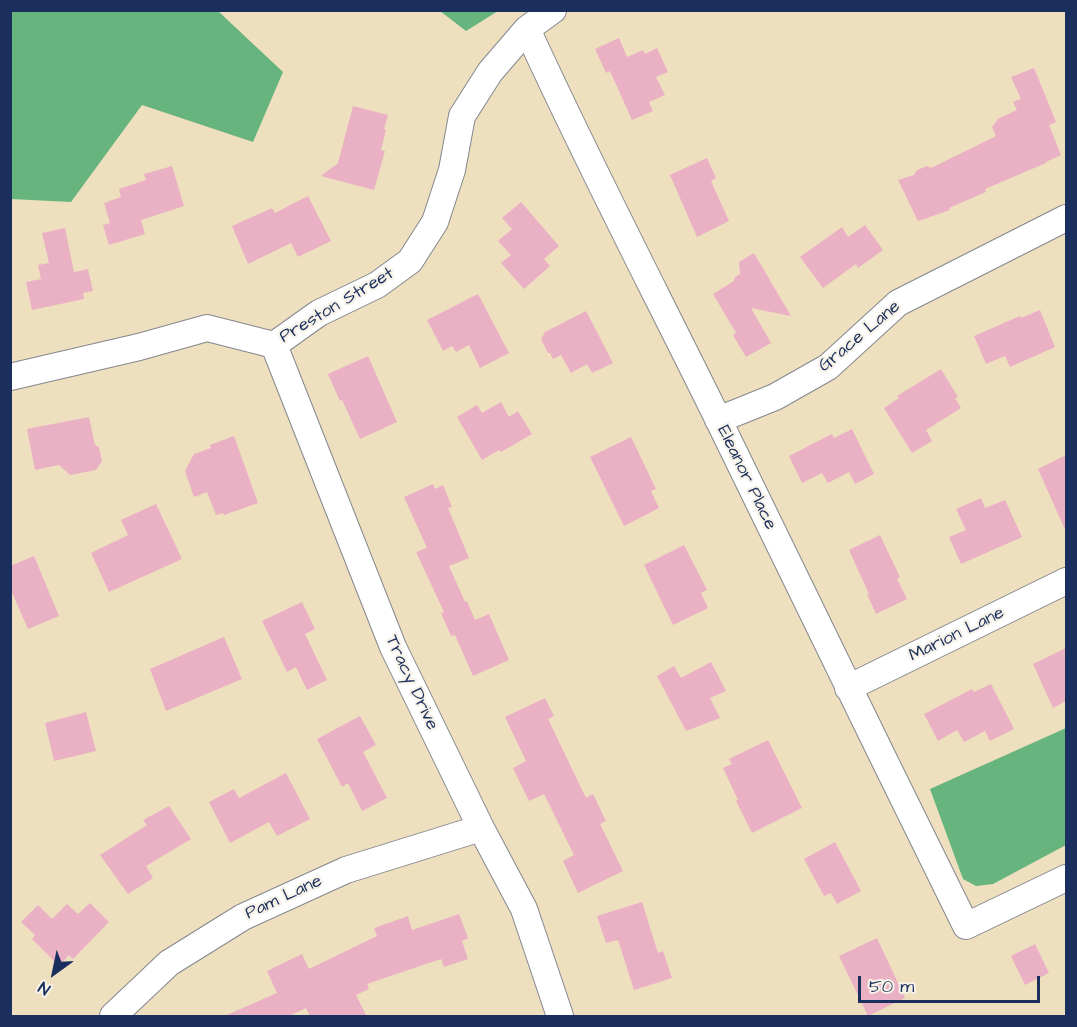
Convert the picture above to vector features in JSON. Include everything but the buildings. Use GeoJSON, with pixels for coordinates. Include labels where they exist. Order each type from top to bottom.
{"type":"FeatureCollection","features":[{"type":"Feature","properties":{"kind":"street","name":"Preston Street"},"geometry":{"type":"LineString","coordinates":[[10,377],[139,347],[207,328],[274,345],[319,314],[377,285],[410,261],[435,222],[452,170],[462,116],[490,72],[528,29],[553,10]]}},
{"type":"Feature","properties":{"kind":"street","name":"Eleanor Place"},"geometry":{"type":"LineString","coordinates":[[528,29],[567,117],[966,926],[1066,879]]}},
{"type":"Feature","properties":{"kind":"street","name":"Grace Lane"},"geometry":{"type":"LineString","coordinates":[[718,420],[775,397],[828,367],[898,303],[1066,218]]}},
{"type":"Feature","properties":{"kind":"street","name":"Tracy Drive"},"geometry":{"type":"LineString","coordinates":[[274,345],[393,647],[481,828],[524,909],[560,1017]]}},
{"type":"Feature","properties":{"kind":"street","name":"Marion Lane"},"geometry":{"type":"LineString","coordinates":[[848,688],[1066,581]]}},
{"type":"Feature","properties":{"kind":"street","name":"Pam Lane"},"geometry":{"type":"LineString","coordinates":[[113,1017],[169,963],[243,917],[346,870],[481,828]]}},
{"type":"Feature","properties":{"kind":"green space"},"geometry":{"type":"Polygon","coordinates":[[[11,10],[218,11],[283,72],[253,142],[142,105],[71,202],[11,199],[11,10]]]}},
{"type":"Feature","properties":{"kind":"green space"},"geometry":{"type":"Polygon","coordinates":[[[440,11],[498,11],[466,31],[440,11]]]}},
{"type":"Feature","properties":{"kind":"green space"},"geometry":{"type":"Polygon","coordinates":[[[1066,728],[1066,845],[993,884],[976,886],[963,879],[930,789],[1066,728]]]}}]}
